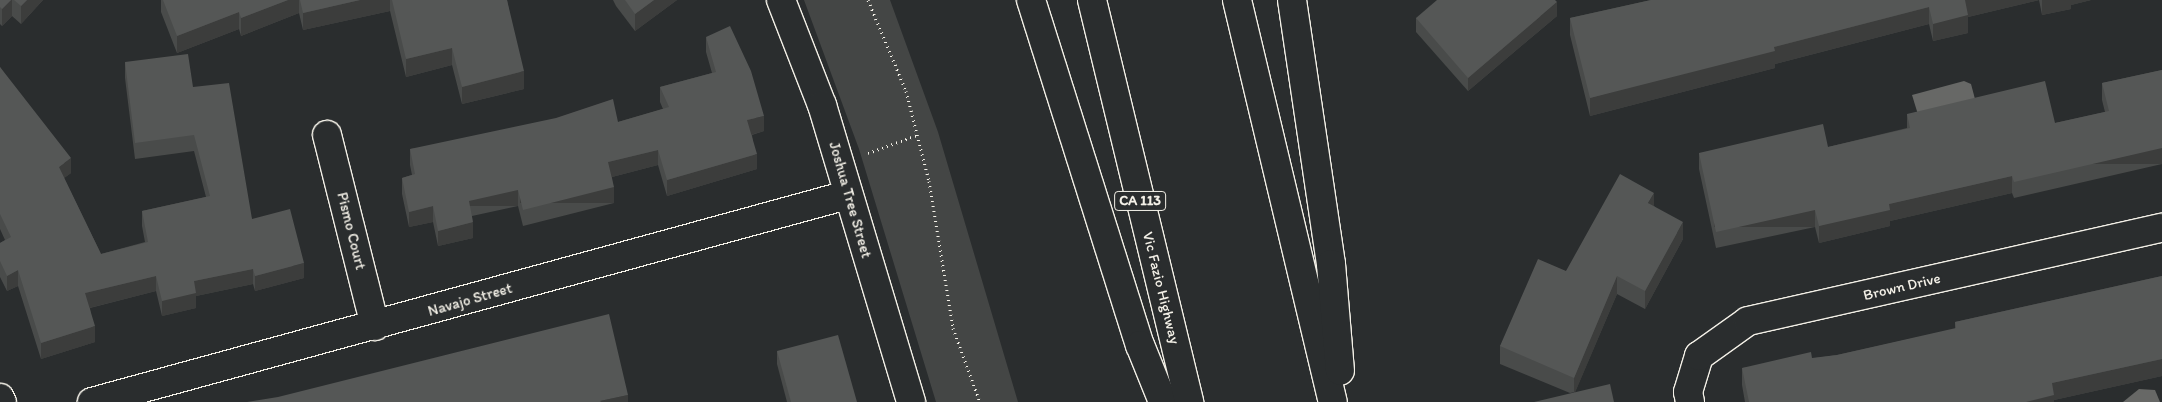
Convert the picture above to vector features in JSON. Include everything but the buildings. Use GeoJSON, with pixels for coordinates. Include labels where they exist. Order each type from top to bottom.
{"type":"FeatureCollection","features":[{"type":"Feature","properties":{"kind":"main road","name":"Joshua Tree Street"},"geometry":{"type":"LineString","coordinates":[[781,0],[839,163],[847,195],[911,402]]}},
{"type":"Feature","properties":{"kind":"main road"},"geometry":{"type":"LineString","coordinates":[[1030,0],[1140,345],[1163,402]]}},
{"type":"Feature","properties":{"kind":"main road","name":"Vic Fazio Highway"},"geometry":{"type":"LineString","coordinates":[[1092,0],[1189,402]]}},
{"type":"Feature","properties":{"kind":"main road"},"geometry":{"type":"LineString","coordinates":[[1237,0],[1333,402]]}},
{"type":"Feature","properties":{"kind":"main road"},"geometry":{"type":"LineString","coordinates":[[1292,0],[1331,264],[1342,402]]}},
{"type":"Feature","properties":{"kind":"main road","name":"Pismo Court"},"geometry":{"type":"LineString","coordinates":[[327,135],[376,326]]}},
{"type":"Feature","properties":{"kind":"main road","name":"Navajo Street"},"geometry":{"type":"LineString","coordinates":[[92,402],[376,326],[847,195]]}},
{"type":"Feature","properties":{"kind":"main road","name":"Brown Drive"},"geometry":{"type":"LineString","coordinates":[[1690,402],[1688,392],[1699,356],[1748,321],[2162,228]]}},
{"type":"Feature","properties":{"kind":"main road"},"geometry":{"type":"LineString","coordinates":[[0,398],[2,402]]}},
{"type":"Feature","properties":{"kind":"path"},"geometry":{"type":"LineString","coordinates":[[868,0],[906,92],[917,136],[953,328],[980,402]]}},
{"type":"Feature","properties":{"kind":"path"},"geometry":{"type":"LineString","coordinates":[[839,163],[917,136]]}},
{"type":"Feature","properties":{"kind":"shaded area"},"geometry":{"type":"Polygon","coordinates":[[[804,0],[890,0],[938,132],[1018,402],[936,402],[859,149],[804,0]]]}},
{"type":"Feature","properties":{"kind":"shaded area"},"geometry":{"type":"Polygon","coordinates":[[[1964,81],[1971,84],[1975,99],[1920,121],[1912,95],[1964,81]]]}},
{"type":"Feature","properties":{"kind":"shaded area"},"geometry":{"type":"Polygon","coordinates":[[[2139,389],[2155,390],[2160,402],[2123,402],[2139,389]]]}}]}
